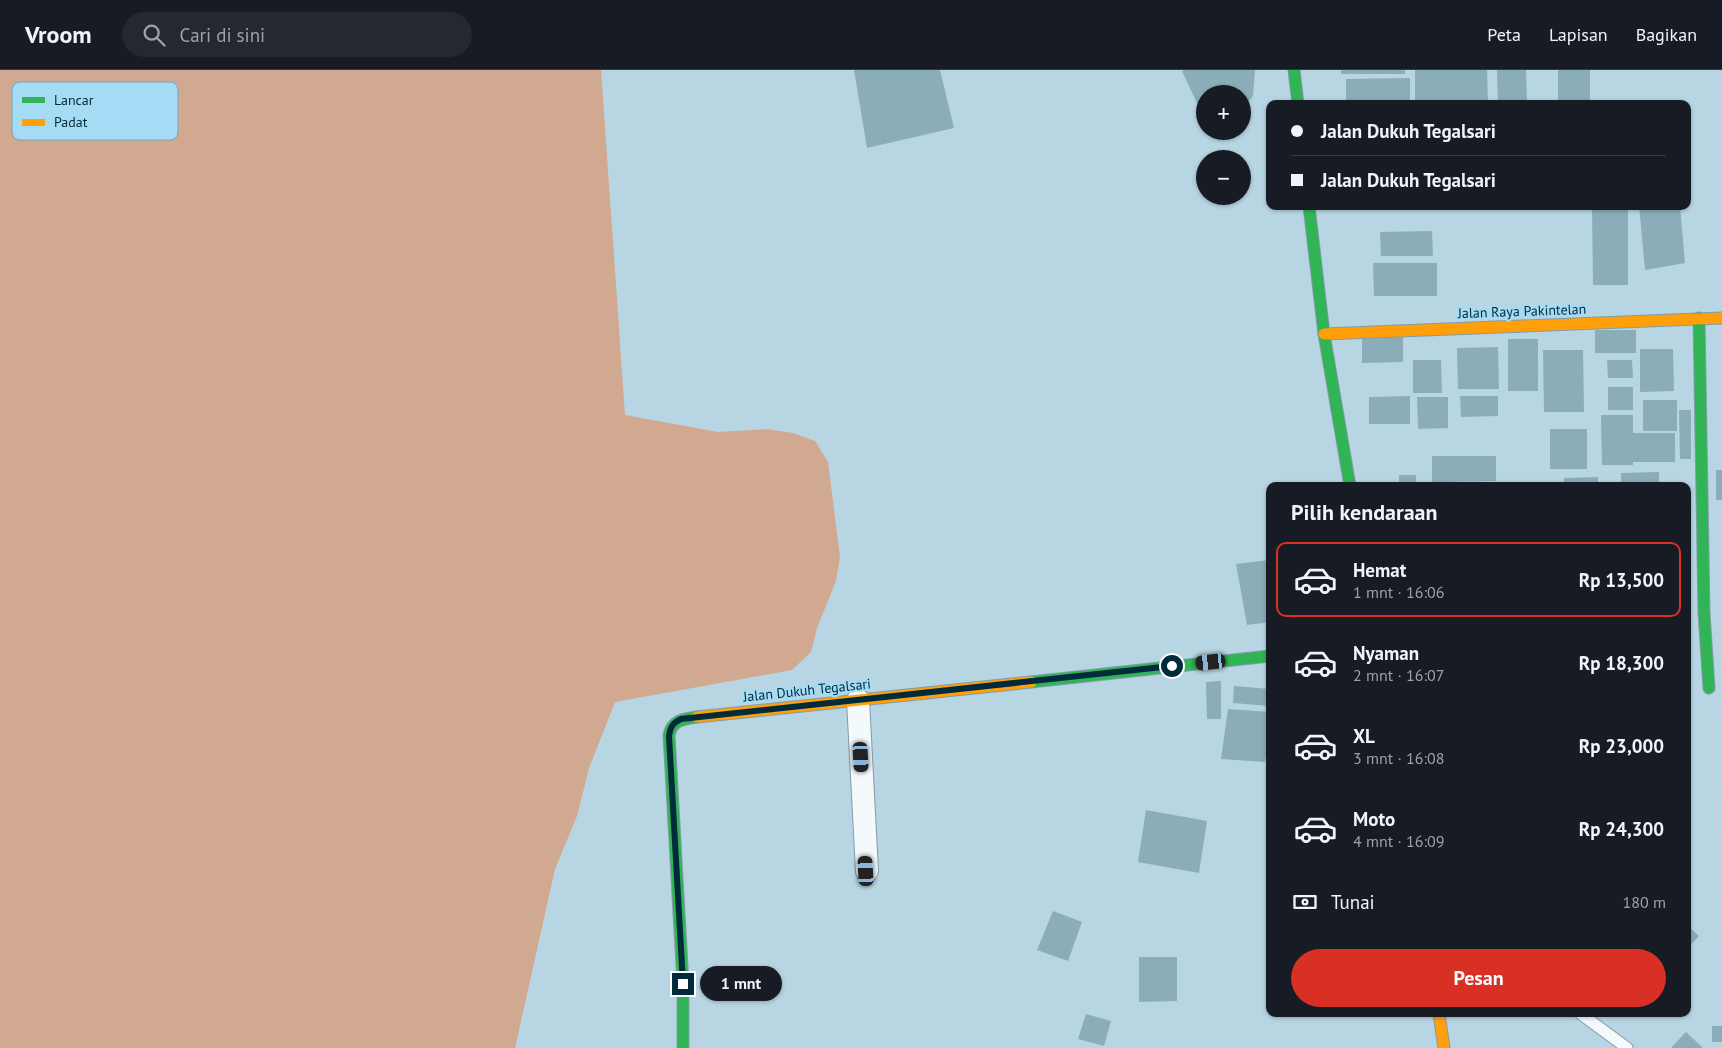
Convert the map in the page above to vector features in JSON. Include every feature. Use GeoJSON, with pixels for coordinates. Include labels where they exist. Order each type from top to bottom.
{"type":"FeatureCollection","features":[{"type":"Feature","properties":{"kind":"street"},"geometry":{"type":"LineString","coordinates":[[1294,70],[1298,100]]}},
{"type":"Feature","properties":{"kind":"street"},"geometry":{"type":"LineString","coordinates":[[1309,210],[1324,334],[1349,482]]}},
{"type":"Feature","properties":{"kind":"street"},"geometry":{"type":"LineString","coordinates":[[1699,318],[1704,603],[1708,688]]}},
{"type":"Feature","properties":{"kind":"street","name":"Jalan Raya Pakintelan"},"geometry":{"type":"LineString","coordinates":[[1324,334],[1722,318]]}},
{"type":"Feature","properties":{"kind":"street","name":"Jalan Dukuh Tegalsari"},"geometry":{"type":"LineString","coordinates":[[683,1048],[683,984],[670,729],[681,719],[1266,656]]}},
{"type":"Feature","properties":{"kind":"street"},"geometry":{"type":"LineString","coordinates":[[858,700],[866,871]]}},
{"type":"Feature","properties":{"kind":"street"},"geometry":{"type":"LineString","coordinates":[[1439,1017],[1444,1048]]}},
{"type":"Feature","properties":{"kind":"lane"},"geometry":{"type":"LineString","coordinates":[[1585,1017],[1627,1048]]}},
{"type":"Feature","properties":{"kind":"path"},"geometry":{"type":"LineString","coordinates":[[1708,688],[1722,934]]}},
{"type":"Feature","properties":{"kind":"shaded area"},"geometry":{"type":"Polygon","coordinates":[[[0,70],[601,70],[625,415],[718,432],[767,429],[793,433],[815,441],[828,462],[840,557],[836,581],[817,628],[811,652],[792,670],[615,702],[589,768],[577,816],[555,869],[515,1048],[0,1048],[0,70]]]}},
{"type":"Feature","properties":{"kind":"building"},"geometry":{"type":"Polygon","coordinates":[[[854,70],[940,70],[954,128],[867,148],[854,70]]]}},
{"type":"Feature","properties":{"kind":"building"},"geometry":{"type":"Polygon","coordinates":[[[1255,70],[1253,96],[1251,98],[1251,85],[1196,85],[1196,101],[1182,71],[1255,70]]]}},
{"type":"Feature","properties":{"kind":"building"},"geometry":{"type":"Polygon","coordinates":[[[1341,70],[1405,70],[1405,74],[1341,74],[1341,70]]]}},
{"type":"Feature","properties":{"kind":"building"},"geometry":{"type":"Polygon","coordinates":[[[1415,70],[1487,70],[1488,100],[1415,100],[1415,70]]]}},
{"type":"Feature","properties":{"kind":"building"},"geometry":{"type":"Polygon","coordinates":[[[1497,70],[1526,70],[1527,100],[1498,100],[1497,70]]]}},
{"type":"Feature","properties":{"kind":"building"},"geometry":{"type":"Polygon","coordinates":[[[1558,70],[1590,70],[1590,100],[1558,100],[1558,70]]]}},
{"type":"Feature","properties":{"kind":"building"},"geometry":{"type":"Polygon","coordinates":[[[1410,78],[1410,100],[1346,100],[1346,79],[1410,78]]]}},
{"type":"Feature","properties":{"kind":"building"},"geometry":{"type":"Polygon","coordinates":[[[1592,210],[1628,210],[1628,285],[1593,285],[1592,210]]]}},
{"type":"Feature","properties":{"kind":"building"},"geometry":{"type":"Polygon","coordinates":[[[1639,210],[1680,210],[1685,263],[1645,270],[1639,210]]]}},
{"type":"Feature","properties":{"kind":"building"},"geometry":{"type":"Polygon","coordinates":[[[1432,231],[1433,256],[1381,256],[1380,232],[1432,231]]]}},
{"type":"Feature","properties":{"kind":"building"},"geometry":{"type":"Polygon","coordinates":[[[1373,263],[1437,263],[1437,296],[1374,296],[1373,263]]]}},
{"type":"Feature","properties":{"kind":"building"},"geometry":{"type":"Polygon","coordinates":[[[1595,330],[1636,330],[1636,353],[1595,353],[1595,330]]]}},
{"type":"Feature","properties":{"kind":"building"},"geometry":{"type":"Polygon","coordinates":[[[1362,337],[1403,337],[1403,362],[1362,363],[1362,337]]]}},
{"type":"Feature","properties":{"kind":"building"},"geometry":{"type":"Polygon","coordinates":[[[1508,339],[1538,339],[1538,391],[1508,391],[1508,339]]]}},
{"type":"Feature","properties":{"kind":"building"},"geometry":{"type":"Polygon","coordinates":[[[1498,347],[1499,389],[1458,389],[1457,348],[1498,347]]]}},
{"type":"Feature","properties":{"kind":"building"},"geometry":{"type":"Polygon","coordinates":[[[1640,349],[1673,349],[1674,391],[1640,392],[1640,349]]]}},
{"type":"Feature","properties":{"kind":"building"},"geometry":{"type":"Polygon","coordinates":[[[1543,350],[1583,350],[1584,412],[1544,412],[1543,350]]]}},
{"type":"Feature","properties":{"kind":"building"},"geometry":{"type":"Polygon","coordinates":[[[1413,360],[1441,360],[1442,393],[1413,393],[1413,360]]]}},
{"type":"Feature","properties":{"kind":"building"},"geometry":{"type":"Polygon","coordinates":[[[1607,360],[1632,360],[1633,378],[1608,378],[1607,360]]]}},
{"type":"Feature","properties":{"kind":"building"},"geometry":{"type":"Polygon","coordinates":[[[1608,387],[1633,387],[1633,410],[1608,410],[1608,387]]]}},
{"type":"Feature","properties":{"kind":"building"},"geometry":{"type":"Polygon","coordinates":[[[1410,396],[1410,424],[1369,424],[1369,397],[1410,396]]]}},
{"type":"Feature","properties":{"kind":"building"},"geometry":{"type":"Polygon","coordinates":[[[1460,396],[1498,396],[1498,416],[1461,417],[1460,396]]]}},
{"type":"Feature","properties":{"kind":"building"},"geometry":{"type":"Polygon","coordinates":[[[1417,397],[1448,397],[1448,428],[1418,429],[1417,397]]]}},
{"type":"Feature","properties":{"kind":"building"},"geometry":{"type":"Polygon","coordinates":[[[1643,400],[1677,400],[1677,431],[1643,431],[1643,400]]]}},
{"type":"Feature","properties":{"kind":"building"},"geometry":{"type":"Polygon","coordinates":[[[1679,410],[1691,410],[1691,459],[1680,459],[1679,410]]]}},
{"type":"Feature","properties":{"kind":"building"},"geometry":{"type":"Polygon","coordinates":[[[1601,415],[1633,415],[1633,433],[1675,433],[1675,462],[1633,462],[1633,465],[1602,465],[1601,415]]]}},
{"type":"Feature","properties":{"kind":"building"},"geometry":{"type":"Polygon","coordinates":[[[1550,429],[1587,429],[1587,469],[1550,469],[1550,429]]]}},
{"type":"Feature","properties":{"kind":"building"},"geometry":{"type":"Polygon","coordinates":[[[1432,456],[1496,456],[1496,481],[1432,482],[1432,456]]]}},
{"type":"Feature","properties":{"kind":"building"},"geometry":{"type":"Polygon","coordinates":[[[1716,470],[1722,470],[1722,500],[1716,500],[1716,470]]]}},
{"type":"Feature","properties":{"kind":"building"},"geometry":{"type":"Polygon","coordinates":[[[1659,472],[1659,482],[1621,482],[1621,473],[1659,472]]]}},
{"type":"Feature","properties":{"kind":"building"},"geometry":{"type":"Polygon","coordinates":[[[1399,475],[1416,475],[1416,482],[1399,482],[1399,475]]]}},
{"type":"Feature","properties":{"kind":"building"},"geometry":{"type":"Polygon","coordinates":[[[1598,477],[1598,482],[1564,482],[1564,478],[1598,477]]]}},
{"type":"Feature","properties":{"kind":"building"},"geometry":{"type":"Polygon","coordinates":[[[1266,560],[1266,623],[1247,625],[1236,564],[1266,560]]]}},
{"type":"Feature","properties":{"kind":"building"},"geometry":{"type":"Polygon","coordinates":[[[1221,681],[1221,719],[1207,719],[1206,682],[1221,681]]]}},
{"type":"Feature","properties":{"kind":"building"},"geometry":{"type":"Polygon","coordinates":[[[1234,686],[1266,689],[1266,706],[1233,703],[1234,686]]]}},
{"type":"Feature","properties":{"kind":"building"},"geometry":{"type":"Polygon","coordinates":[[[1228,709],[1266,712],[1265,762],[1221,759],[1228,709]]]}},
{"type":"Feature","properties":{"kind":"building"},"geometry":{"type":"Polygon","coordinates":[[[1146,810],[1207,821],[1199,873],[1138,862],[1146,810]]]}},
{"type":"Feature","properties":{"kind":"building"},"geometry":{"type":"Polygon","coordinates":[[[1053,911],[1082,922],[1068,961],[1037,950],[1053,911]]]}},
{"type":"Feature","properties":{"kind":"building"},"geometry":{"type":"Polygon","coordinates":[[[1691,929],[1699,936],[1691,945],[1691,929]]]}},
{"type":"Feature","properties":{"kind":"building"},"geometry":{"type":"Polygon","coordinates":[[[1139,957],[1177,957],[1177,1001],[1139,1002],[1139,957]]]}},
{"type":"Feature","properties":{"kind":"building"},"geometry":{"type":"Polygon","coordinates":[[[1086,1014],[1111,1021],[1104,1046],[1078,1039],[1086,1014]]]}},
{"type":"Feature","properties":{"kind":"building"},"geometry":{"type":"Polygon","coordinates":[[[1712,1026],[1722,1026],[1722,1042],[1712,1042],[1712,1026]]]}},
{"type":"Feature","properties":{"kind":"building"},"geometry":{"type":"Polygon","coordinates":[[[1686,1032],[1703,1048],[1671,1048],[1686,1032]]]}},
{"type":"Feature","properties":{"kind":"traffic: fast"},"geometry":{"type":"LineString","coordinates":[[1294,70],[1298,100]]}},
{"type":"Feature","properties":{"kind":"traffic: fast"},"geometry":{"type":"LineString","coordinates":[[1309,210],[1324,334],[1349,482]]}},
{"type":"Feature","properties":{"kind":"traffic: fast"},"geometry":{"type":"LineString","coordinates":[[1699,318],[1704,613],[1709,688]]}},
{"type":"Feature","properties":{"kind":"traffic: fast"},"geometry":{"type":"LineString","coordinates":[[1031,682],[1266,656]]}},
{"type":"Feature","properties":{"kind":"traffic: fast"},"geometry":{"type":"LineString","coordinates":[[683,1048],[683,984],[669,735],[675,723],[697,717]]}},
{"type":"Feature","properties":{"kind":"traffic: slow"},"geometry":{"type":"LineString","coordinates":[[1324,334],[1722,318]]}},
{"type":"Feature","properties":{"kind":"traffic: slow"},"geometry":{"type":"LineString","coordinates":[[697,717],[1031,682]]}},
{"type":"Feature","properties":{"kind":"traffic: slow"},"geometry":{"type":"LineString","coordinates":[[1439,1017],[1444,1048]]}},
{"type":"Feature","properties":{"kind":"route"},"geometry":{"type":"LineString","coordinates":[[683,984],[669,736],[670,729],[675,722],[681,719],[1172,666]]}}]}
